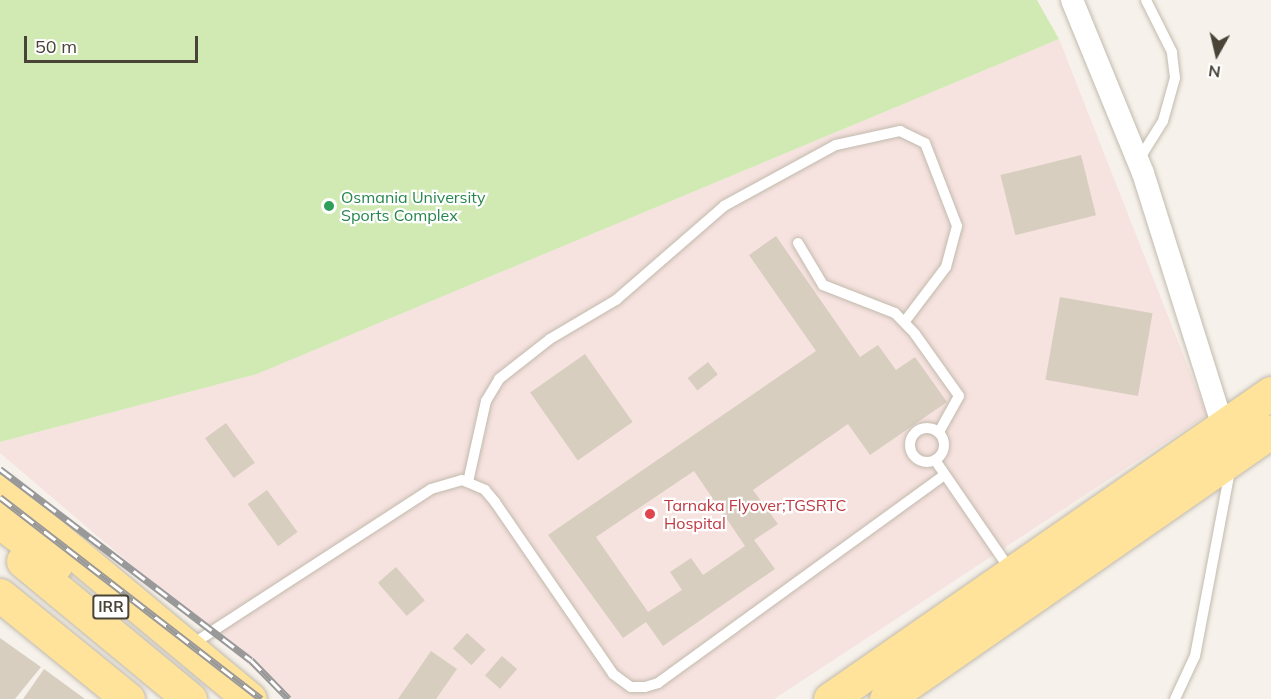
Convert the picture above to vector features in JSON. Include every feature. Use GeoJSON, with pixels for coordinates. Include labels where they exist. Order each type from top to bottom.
{"type":"FeatureCollection","features":[{"type":"Feature","properties":{"kind":"main road"},"geometry":{"type":"LineString","coordinates":[[886,699],[1022,587],[1224,427],[1271,393]]}},
{"type":"Feature","properties":{"kind":"main road"},"geometry":{"type":"LineString","coordinates":[[830,699],[1232,461],[1271,431]]}},
{"type":"Feature","properties":{"kind":"main road"},"geometry":{"type":"LineString","coordinates":[[0,491],[250,699]]}},
{"type":"Feature","properties":{"kind":"main road","name":"IRR"},"geometry":{"type":"LineString","coordinates":[[0,522],[74,577],[218,699]]}},
{"type":"Feature","properties":{"kind":"main road","name":"IRR"},"geometry":{"type":"LineString","coordinates":[[0,544],[64,591],[190,699]]}},
{"type":"Feature","properties":{"kind":"main road"},"geometry":{"type":"LineString","coordinates":[[0,595],[128,699]]}},
{"type":"Feature","properties":{"kind":"street"},"geometry":{"type":"LineString","coordinates":[[1072,0],[1137,161],[1224,427],[1232,461]]}},
{"type":"Feature","properties":{"kind":"lane"},"geometry":{"type":"LineString","coordinates":[[1137,161],[1163,121],[1175,78],[1172,52],[1146,0]]}},
{"type":"Feature","properties":{"kind":"lane"},"geometry":{"type":"LineString","coordinates":[[468,482],[486,401],[498,379],[550,339],[616,300],[724,206],[837,145],[900,131],[925,143],[957,226],[946,267],[905,321]]}},
{"type":"Feature","properties":{"kind":"lane"},"geometry":{"type":"LineString","coordinates":[[798,243],[823,285],[905,321],[959,396],[939,432],[944,447],[935,460]]}},
{"type":"Feature","properties":{"kind":"lane"},"geometry":{"type":"LineString","coordinates":[[935,460],[917,458],[910,442],[921,429],[939,432]]}},
{"type":"Feature","properties":{"kind":"lane"},"geometry":{"type":"LineString","coordinates":[[935,460],[1022,587]]}},
{"type":"Feature","properties":{"kind":"lane"},"geometry":{"type":"LineString","coordinates":[[1175,699],[1195,656],[1232,461]]}},
{"type":"Feature","properties":{"kind":"lane"},"geometry":{"type":"LineString","coordinates":[[188,646],[431,489],[468,482],[495,502],[613,674],[631,687],[645,687],[658,684],[944,475]]}},
{"type":"Feature","properties":{"kind":"shaded area"},"geometry":{"type":"Polygon","coordinates":[[[1059,39],[1207,415],[774,699],[289,699],[0,453],[0,442],[257,374],[1059,39]]]}},
{"type":"Feature","properties":{"kind":"green space","name":"Osmania University Sports Complex"},"geometry":{"type":"Polygon","coordinates":[[[0,0],[1037,0],[1059,39],[257,374],[0,442],[0,0]]]}},
{"type":"Feature","properties":{"kind":"building"},"geometry":{"type":"Polygon","coordinates":[[[1081,155],[1096,215],[1015,235],[1000,175],[1081,155]]]}},
{"type":"Feature","properties":{"kind":"building"},"geometry":{"type":"Polygon","coordinates":[[[776,236],[860,357],[878,345],[896,370],[915,357],[947,402],[870,455],[848,424],[753,490],[778,524],[754,540],[775,569],[663,646],[646,622],[623,638],[548,535],[816,351],[749,255],[776,236]],[[694,471],[596,537],[648,612],[682,590],[670,572],[691,558],[703,575],[745,546],[694,471]]]}},
{"type":"Feature","properties":{"kind":"building"},"geometry":{"type":"Polygon","coordinates":[[[1060,297],[1153,313],[1138,396],[1045,380],[1060,297]]]}},
{"type":"Feature","properties":{"kind":"building"},"geometry":{"type":"Polygon","coordinates":[[[585,354],[633,422],[578,460],[530,392],[585,354]]]}},
{"type":"Feature","properties":{"kind":"building"},"geometry":{"type":"Polygon","coordinates":[[[708,362],[718,375],[697,391],[688,378],[708,362]]]}},
{"type":"Feature","properties":{"kind":"building"},"geometry":{"type":"Polygon","coordinates":[[[226,423],[255,463],[234,478],[205,438],[226,423]]]}},
{"type":"Feature","properties":{"kind":"building"},"geometry":{"type":"Polygon","coordinates":[[[267,490],[298,532],[278,546],[248,504],[267,490]]]}},
{"type":"Feature","properties":{"kind":"building"},"geometry":{"type":"Polygon","coordinates":[[[396,567],[425,600],[407,616],[378,583],[396,567]]]}},
{"type":"Feature","properties":{"kind":"building"},"geometry":{"type":"Polygon","coordinates":[[[467,633],[486,650],[472,665],[453,649],[467,633]]]}},
{"type":"Feature","properties":{"kind":"building"},"geometry":{"type":"Polygon","coordinates":[[[0,638],[41,667],[15,699],[0,699],[0,638]]]}},
{"type":"Feature","properties":{"kind":"building"},"geometry":{"type":"Polygon","coordinates":[[[431,651],[457,669],[436,699],[398,699],[431,651]]]}},
{"type":"Feature","properties":{"kind":"building"},"geometry":{"type":"Polygon","coordinates":[[[502,656],[517,669],[500,689],[485,676],[502,656]]]}},
{"type":"Feature","properties":{"kind":"building"},"geometry":{"type":"Polygon","coordinates":[[[44,669],[85,699],[23,699],[44,669]]]}},
{"type":"Feature","properties":{"kind":"railway"},"geometry":{"type":"LineString","coordinates":[[0,469],[251,660],[289,699]]}},
{"type":"Feature","properties":{"kind":"railway"},"geometry":{"type":"LineString","coordinates":[[0,497],[261,699]]}},
{"type":"Feature","properties":{"kind":"place","name":"Osmania University Sports Complex"},"geometry":{"type":"Point","coordinates":[329,206]}},
{"type":"Feature","properties":{"kind":"place","name":"Tarnaka Flyover;TGSRTC Hospital"},"geometry":{"type":"Point","coordinates":[650,514]}}]}
